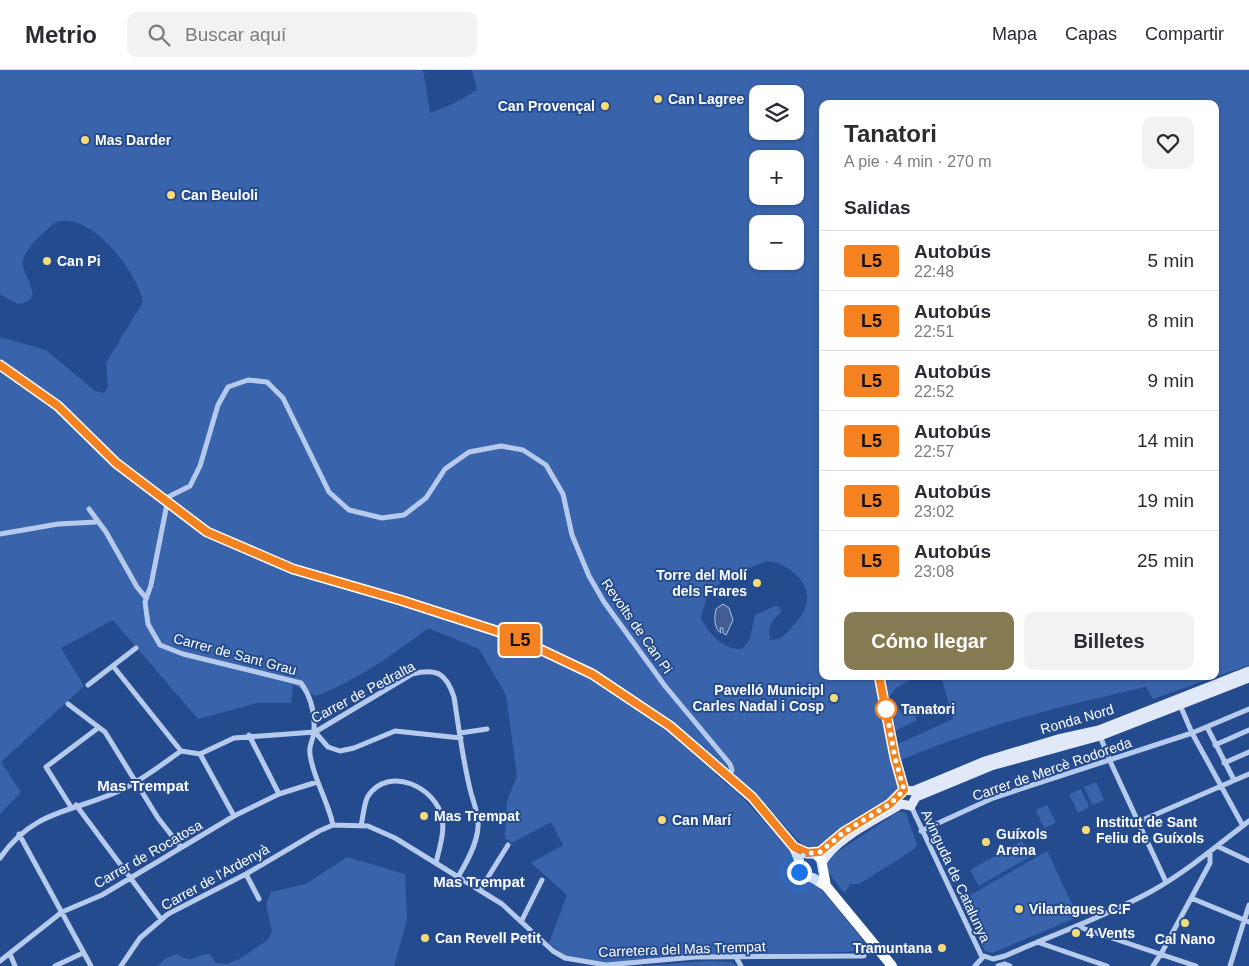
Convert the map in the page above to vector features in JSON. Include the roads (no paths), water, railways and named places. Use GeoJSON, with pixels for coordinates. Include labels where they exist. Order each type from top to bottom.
{"type":"FeatureCollection","features":[{"type":"Feature","properties":{"kind":"main road"},"geometry":{"type":"LineString","coordinates":[[0,365],[58,406],[116,463],[207,532],[293,569],[400,600],[512,636],[592,674],[670,726],[752,797],[794,847],[799,860],[798,868],[802,875],[813,878],[826,886],[892,966]]}},
{"type":"Feature","properties":{"kind":"main road"},"geometry":{"type":"LineString","coordinates":[[794,847],[811,853],[822,866],[826,886]]}},
{"type":"Feature","properties":{"kind":"main road"},"geometry":{"type":"LineString","coordinates":[[799,860],[811,853]]}},
{"type":"Feature","properties":{"kind":"main road"},"geometry":{"type":"LineString","coordinates":[[813,878],[822,866]]}},
{"type":"Feature","properties":{"kind":"street","name":"Revolts de Can Pi"},"geometry":{"type":"LineString","coordinates":[[165,502],[190,486],[200,466],[218,405],[228,388],[248,380],[267,382],[283,398],[329,492],[349,510],[382,518],[404,515],[426,498],[445,469],[469,452],[501,446],[523,450],[546,465],[563,494],[572,536],[589,576],[604,602],[665,686],[730,764],[732,770],[729,777]]}},
{"type":"Feature","properties":{"kind":"street","name":"Carrer de Sant Grau"},"geometry":{"type":"LineString","coordinates":[[165,502],[151,585],[146,598],[148,624],[160,645],[183,654],[302,683],[310,696],[315,732],[309,745],[317,782],[329,806],[333,825]]}},
{"type":"Feature","properties":{"kind":"street"},"geometry":{"type":"LineString","coordinates":[[89,509],[106,532],[137,587],[146,598]]}},
{"type":"Feature","properties":{"kind":"street"},"geometry":{"type":"LineString","coordinates":[[0,534],[58,524],[97,522]]}},
{"type":"Feature","properties":{"kind":"street"},"geometry":{"type":"LineString","coordinates":[[88,685],[136,648]]}},
{"type":"Feature","properties":{"kind":"street"},"geometry":{"type":"LineString","coordinates":[[113,666],[181,751],[200,754],[234,816]]}},
{"type":"Feature","properties":{"kind":"street","name":"Carrer de Pedralta"},"geometry":{"type":"LineString","coordinates":[[200,754],[220,743],[249,735],[315,732],[412,674],[425,671],[443,675],[450,683],[478,827],[467,862],[458,877]]}},
{"type":"Feature","properties":{"kind":"street","name":"Ronda Nord"},"geometry":{"type":"LineString","coordinates":[[811,853],[907,797],[985,761],[1058,739],[1099,730],[1249,671]]}},
{"type":"Feature","properties":{"kind":"street","name":"Ronda Nord"},"geometry":{"type":"LineString","coordinates":[[822,866],[826,854],[907,797],[991,766],[1100,736],[1249,678]]}},
{"type":"Feature","properties":{"kind":"street","name":"Avinguda de Catalunya"},"geometry":{"type":"LineString","coordinates":[[879,680],[895,758],[907,797],[921,831],[982,956]]}},
{"type":"Feature","properties":{"kind":"street"},"geometry":{"type":"LineString","coordinates":[[68,704],[105,732],[158,818],[180,846]]}},
{"type":"Feature","properties":{"kind":"street"},"geometry":{"type":"LineString","coordinates":[[1180,705],[1192,734],[1243,826]]}},
{"type":"Feature","properties":{"kind":"street","name":"Carrer de Mercè Rodoreda"},"geometry":{"type":"LineString","coordinates":[[921,831],[993,798],[1192,734],[1249,709]]}},
{"type":"Feature","properties":{"kind":"street"},"geometry":{"type":"LineString","coordinates":[[1207,727],[1234,780]]}},
{"type":"Feature","properties":{"kind":"street"},"geometry":{"type":"LineString","coordinates":[[98,728],[46,767],[161,919]]}},
{"type":"Feature","properties":{"kind":"street"},"geometry":{"type":"LineString","coordinates":[[315,732],[328,747],[340,751],[354,748],[395,731],[460,736],[486,729]]}},
{"type":"Feature","properties":{"kind":"street"},"geometry":{"type":"LineString","coordinates":[[1215,745],[1249,730]]}},
{"type":"Feature","properties":{"kind":"street"},"geometry":{"type":"LineString","coordinates":[[249,735],[279,794]]}},
{"type":"Feature","properties":{"kind":"street"},"geometry":{"type":"LineString","coordinates":[[1100,736],[1166,882]]}},
{"type":"Feature","properties":{"kind":"street"},"geometry":{"type":"LineString","coordinates":[[0,858],[19,834],[39,822],[74,806],[126,788],[181,751]]}},
{"type":"Feature","properties":{"kind":"street"},"geometry":{"type":"LineString","coordinates":[[1224,763],[1249,752]]}},
{"type":"Feature","properties":{"kind":"street"},"geometry":{"type":"LineString","coordinates":[[1138,822],[1234,780],[1248,776]]}},
{"type":"Feature","properties":{"kind":"street"},"geometry":{"type":"LineString","coordinates":[[361,826],[368,797],[377,788],[394,780],[410,783],[431,796],[443,818],[436,863]]}},
{"type":"Feature","properties":{"kind":"street","name":"Carrer de Rocatosa"},"geometry":{"type":"LineString","coordinates":[[0,961],[62,912],[102,894],[180,846],[234,816],[279,794],[317,782]]}},
{"type":"Feature","properties":{"kind":"street"},"geometry":{"type":"LineString","coordinates":[[976,965],[982,956],[993,958],[1005,956],[1119,908],[1166,882],[1219,847],[1249,821]]}},
{"type":"Feature","properties":{"kind":"street","name":"Carretera del Mas Trempat"},"geometry":{"type":"LineString","coordinates":[[333,825],[361,826],[381,830],[502,904],[522,920],[553,951],[565,958],[584,962],[626,965],[657,960],[736,957],[864,956]]}},
{"type":"Feature","properties":{"kind":"street","name":"Carrer de l'Ardenyà"},"geometry":{"type":"LineString","coordinates":[[121,966],[140,938],[168,914],[246,874],[333,825]]}},
{"type":"Feature","properties":{"kind":"street"},"geometry":{"type":"LineString","coordinates":[[19,834],[91,966]]}},
{"type":"Feature","properties":{"kind":"street"},"geometry":{"type":"LineString","coordinates":[[480,890],[508,845]]}},
{"type":"Feature","properties":{"kind":"street"},"geometry":{"type":"LineString","coordinates":[[1219,847],[1249,861]]}},
{"type":"Feature","properties":{"kind":"street"},"geometry":{"type":"LineString","coordinates":[[1153,966],[1210,862],[1210,853]]}},
{"type":"Feature","properties":{"kind":"street"},"geometry":{"type":"LineString","coordinates":[[246,874],[259,900]]}},
{"type":"Feature","properties":{"kind":"street"},"geometry":{"type":"LineString","coordinates":[[522,920],[542,880]]}},
{"type":"Feature","properties":{"kind":"street"},"geometry":{"type":"LineString","coordinates":[[1191,898],[1246,921]]}},
{"type":"Feature","properties":{"kind":"street"},"geometry":{"type":"LineString","coordinates":[[1230,966],[1246,921],[1249,905]]}},
{"type":"Feature","properties":{"kind":"street"},"geometry":{"type":"LineString","coordinates":[[1076,926],[1196,966]]}},
{"type":"Feature","properties":{"kind":"street"},"geometry":{"type":"LineString","coordinates":[[1036,942],[1107,966]]}},
{"type":"Feature","properties":{"kind":"street"},"geometry":{"type":"LineString","coordinates":[[55,966],[84,953]]}},
{"type":"Feature","properties":{"kind":"street"},"geometry":{"type":"LineString","coordinates":[[10,954],[16,966]]}},
{"type":"Feature","properties":{"kind":"street"},"geometry":{"type":"LineString","coordinates":[[996,966],[1005,956]]}},
{"type":"Feature","properties":{"kind":"street"},"geometry":{"type":"LineString","coordinates":[[736,957],[741,966]]}},
{"type":"Feature","properties":{"kind":"street"},"geometry":{"type":"LineString","coordinates":[[993,958],[996,966]]}},
{"type":"Feature","properties":{"kind":"street"},"geometry":{"type":"LineString","coordinates":[[996,966],[1005,964],[1010,966]]}},
{"type":"Feature","properties":{"kind":"place","name":"Can Lagree"},"geometry":{"type":"Point","coordinates":[658,99]}},
{"type":"Feature","properties":{"kind":"place","name":"Can Provençal"},"geometry":{"type":"Point","coordinates":[605,106]}},
{"type":"Feature","properties":{"kind":"place","name":"Mas Darder"},"geometry":{"type":"Point","coordinates":[85,140]}},
{"type":"Feature","properties":{"kind":"place","name":"Can Beuloli"},"geometry":{"type":"Point","coordinates":[171,195]}},
{"type":"Feature","properties":{"kind":"place","name":"Can Pi"},"geometry":{"type":"Point","coordinates":[47,261]}},
{"type":"Feature","properties":{"kind":"place","name":"Torre del Molí dels Frares"},"geometry":{"type":"Point","coordinates":[757,583]}},
{"type":"Feature","properties":{"kind":"place","name":"Pavelló Municipl Carles Nadal i Cosp"},"geometry":{"type":"Point","coordinates":[834,698]}},
{"type":"Feature","properties":{"kind":"place","name":"Tanatori"},"geometry":{"type":"Point","coordinates":[886,709]}},
{"type":"Feature","properties":{"kind":"place","name":"Mas Trempat"},"geometry":{"type":"Point","coordinates":[424,816]}},
{"type":"Feature","properties":{"kind":"place","name":"Can Marí"},"geometry":{"type":"Point","coordinates":[662,820]}},
{"type":"Feature","properties":{"kind":"place","name":"Institut de Sant Feliu de Guíxols"},"geometry":{"type":"Point","coordinates":[1086,830]}},
{"type":"Feature","properties":{"kind":"place","name":"Guíxols Arena"},"geometry":{"type":"Point","coordinates":[986,842]}},
{"type":"Feature","properties":{"kind":"place","name":"Vilartagues C.F"},"geometry":{"type":"Point","coordinates":[1019,909]}},
{"type":"Feature","properties":{"kind":"place","name":"Cal Nano"},"geometry":{"type":"Point","coordinates":[1185,923]}},
{"type":"Feature","properties":{"kind":"place","name":"4 Vents"},"geometry":{"type":"Point","coordinates":[1076,933]}},
{"type":"Feature","properties":{"kind":"place","name":"Can Revell Petit"},"geometry":{"type":"Point","coordinates":[425,938]}},
{"type":"Feature","properties":{"kind":"place","name":"Tramuntana"},"geometry":{"type":"Point","coordinates":[942,948]}},
{"type":"Feature","properties":{"kind":"district","name":"Mas Trempat"},"geometry":{"type":"Point","coordinates":[143,785]}},
{"type":"Feature","properties":{"kind":"district","name":"Mas Trempat"},"geometry":{"type":"Point","coordinates":[479,881]}}]}
